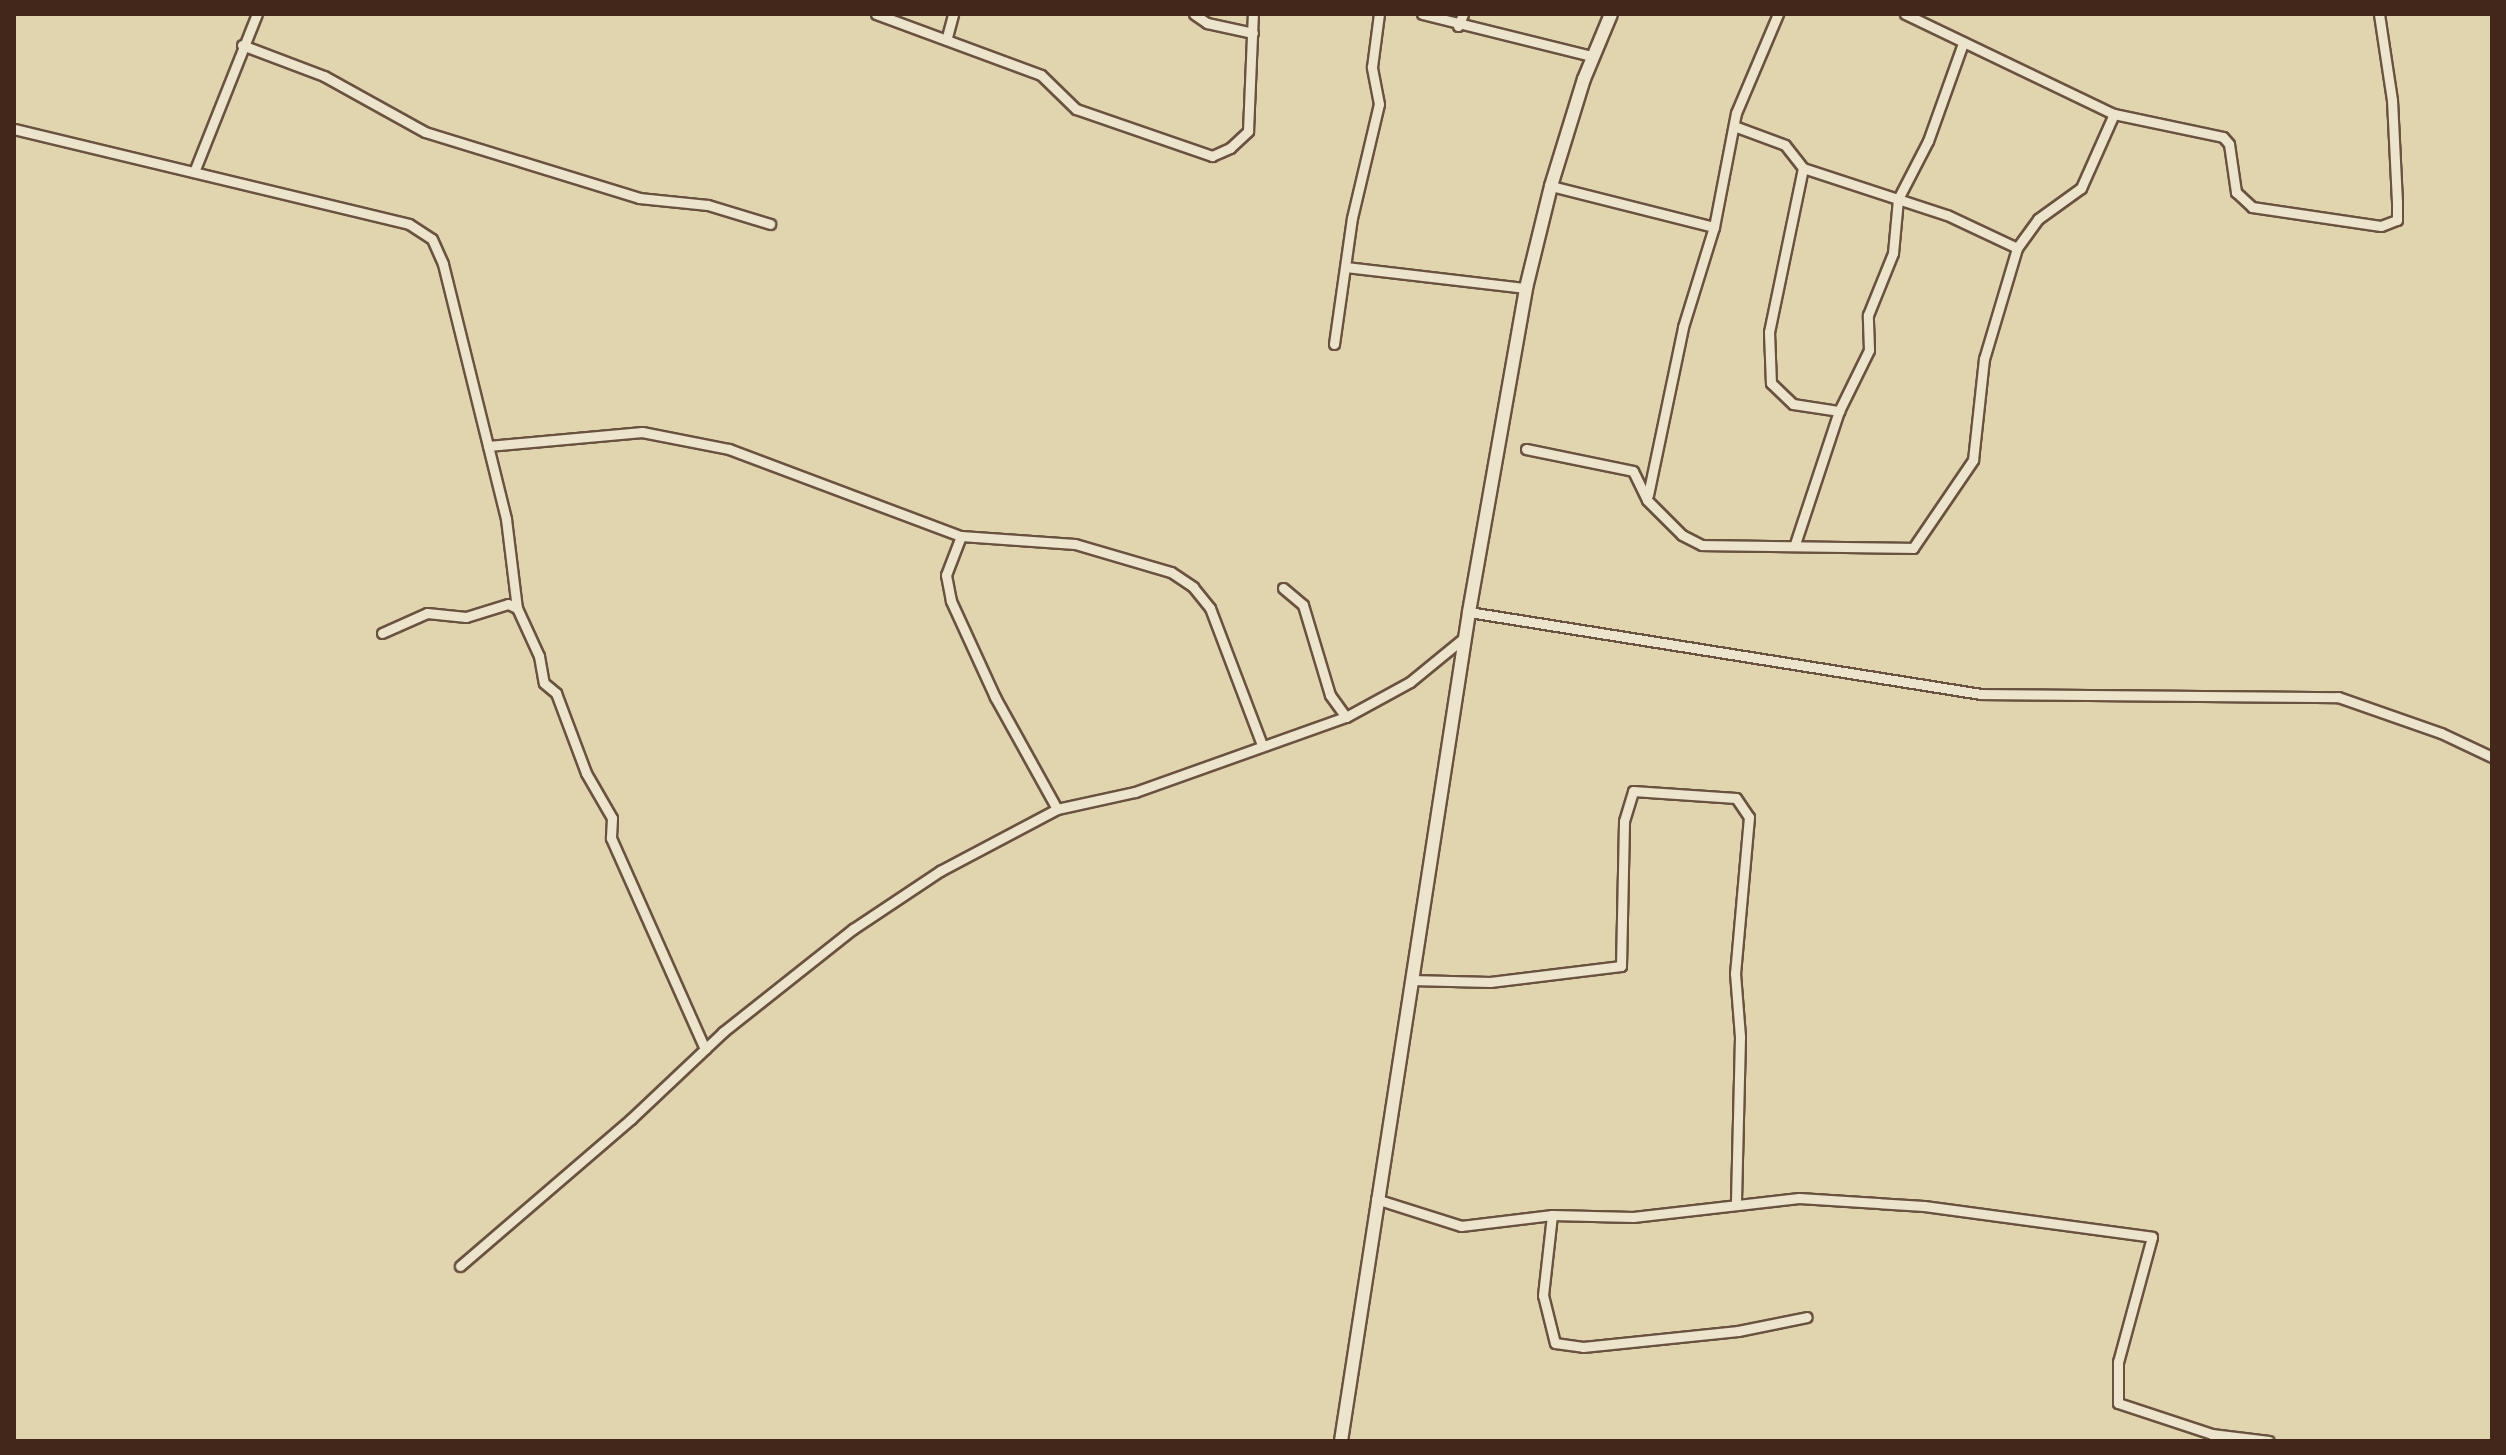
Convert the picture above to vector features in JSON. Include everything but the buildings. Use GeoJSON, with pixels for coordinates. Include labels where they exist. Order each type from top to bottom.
{"type":"FeatureCollection","features":[{"type":"Feature","properties":{"kind":"main road"},"geometry":{"type":"LineString","coordinates":[[1341,1441],[1469,612],[1526,288],[1551,186],[1592,56],[1611,14]]}},
{"type":"Feature","properties":{"kind":"street"},"geometry":{"type":"LineString","coordinates":[[194,172],[242,45],[257,14]]}},
{"type":"Feature","properties":{"kind":"street"},"geometry":{"type":"LineString","coordinates":[[876,14],[947,37],[1041,75],[1076,109],[1212,156],[1230,148],[1248,131],[1253,14]]}},
{"type":"Feature","properties":{"kind":"street"},"geometry":{"type":"LineString","coordinates":[[947,37],[953,14]]}},
{"type":"Feature","properties":{"kind":"street"},"geometry":{"type":"LineString","coordinates":[[1194,14],[1207,23],[1253,33]]}},
{"type":"Feature","properties":{"kind":"street"},"geometry":{"type":"LineString","coordinates":[[1334,344],[1379,104],[1372,67],[1379,14]]}},
{"type":"Feature","properties":{"kind":"street"},"geometry":{"type":"LineString","coordinates":[[1422,14],[1458,26],[1592,56]]}},
{"type":"Feature","properties":{"kind":"street"},"geometry":{"type":"LineString","coordinates":[[1458,26],[1463,14]]}},
{"type":"Feature","properties":{"kind":"street"},"geometry":{"type":"LineString","coordinates":[[1778,14],[1734,126],[1714,227],[1683,327],[1647,500],[1690,542],[1904,549],[1921,542],[1973,460],[1984,359],[2017,248],[2038,219],[2081,188],[2114,114]]}},
{"type":"Feature","properties":{"kind":"street"},"geometry":{"type":"LineString","coordinates":[[1905,14],[2114,114],[2223,137],[2229,144],[2236,192],[2252,207],[2381,226],[2397,220],[2392,100],[2379,14]]}},
{"type":"Feature","properties":{"kind":"street"},"geometry":{"type":"LineString","coordinates":[[1795,544],[1839,411],[1869,350],[1868,315],[1893,253],[1898,199],[1928,141],[1963,43]]}},
{"type":"Feature","properties":{"kind":"street"},"geometry":{"type":"LineString","coordinates":[[242,45],[324,76],[425,132],[639,198],[708,205],[770,224]]}},
{"type":"Feature","properties":{"kind":"street"},"geometry":{"type":"LineString","coordinates":[[1734,126],[1785,145],[1803,168],[1898,199],[2017,248]]}},
{"type":"Feature","properties":{"kind":"street"},"geometry":{"type":"LineString","coordinates":[[14,129],[409,224],[432,239],[506,519],[517,608],[539,656],[544,683],[556,693],[586,773],[612,818],[611,838],[705,1049]]}},
{"type":"Feature","properties":{"kind":"street"},"geometry":{"type":"LineString","coordinates":[[1803,168],[1766,364],[1779,396],[1793,404],[1839,411]]}},
{"type":"Feature","properties":{"kind":"street"},"geometry":{"type":"LineString","coordinates":[[1551,186],[1714,227]]}},
{"type":"Feature","properties":{"kind":"street"},"geometry":{"type":"LineString","coordinates":[[1346,267],[1526,288]]}},
{"type":"Feature","properties":{"kind":"street"},"geometry":{"type":"LineString","coordinates":[[488,446],[642,432],[729,449],[961,536],[1075,544],[1171,572],[1193,587],[1210,608],[1262,745]]}},
{"type":"Feature","properties":{"kind":"street"},"geometry":{"type":"LineString","coordinates":[[1526,449],[1625,467],[1648,495]]}},
{"type":"Feature","properties":{"kind":"street"},"geometry":{"type":"LineString","coordinates":[[961,536],[946,575],[951,601],[995,697],[1057,809]]}},
{"type":"Feature","properties":{"kind":"street"},"geometry":{"type":"LineString","coordinates":[[1283,588],[1303,605],[1330,695],[1346,717]]}},
{"type":"Feature","properties":{"kind":"street"},"geometry":{"type":"LineString","coordinates":[[382,633],[427,613],[466,617],[508,604],[517,608]]}},
{"type":"Feature","properties":{"kind":"street"},"geometry":{"type":"LineString","coordinates":[[1469,612],[1981,694],[2338,697],[2441,733],[2492,757]]}},
{"type":"Feature","properties":{"kind":"street"},"geometry":{"type":"LineString","coordinates":[[460,1266],[705,1049],[853,929],[940,871],[1057,809],[1135,792],[1346,717],[1410,682],[1465,637]]}},
{"type":"Feature","properties":{"kind":"street"},"geometry":{"type":"LineString","coordinates":[[1411,980],[1490,982],[1621,966],[1624,821],[1633,791],[1736,798],[1749,817],[1735,973],[1740,1037],[1736,1205]]}},
{"type":"Feature","properties":{"kind":"street"},"geometry":{"type":"LineString","coordinates":[[1376,1199],[1461,1226],[1552,1215],[1633,1217],[1799,1198],[1924,1206],[2152,1237],[2118,1362],[2118,1403],[2212,1434],[2269,1441]]}},
{"type":"Feature","properties":{"kind":"street"},"geometry":{"type":"LineString","coordinates":[[1552,1215],[1543,1295],[1555,1343],[1583,1347],[1738,1331],[1807,1317]]}}]}
